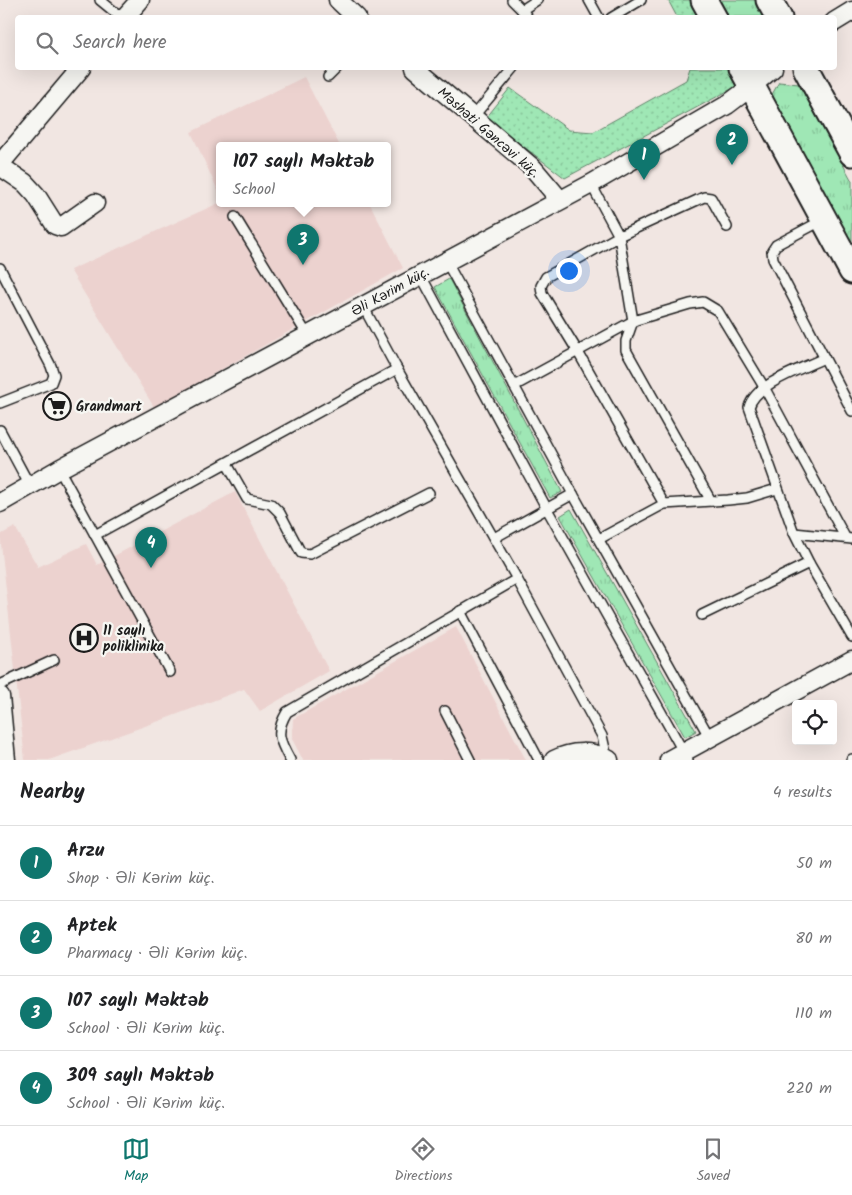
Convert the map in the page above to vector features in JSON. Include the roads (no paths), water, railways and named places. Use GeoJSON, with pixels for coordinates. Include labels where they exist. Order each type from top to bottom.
{"type":"FeatureCollection","features":[{"type":"Feature","properties":{"kind":"main road"},"geometry":{"type":"LineString","coordinates":[[704,0],[712,15]]}},
{"type":"Feature","properties":{"kind":"main road"},"geometry":{"type":"LineString","coordinates":[[769,0],[777,15]]}},
{"type":"Feature","properties":{"kind":"main road"},"geometry":{"type":"LineString","coordinates":[[807,70],[852,153]]}},
{"type":"Feature","properties":{"kind":"main road"},"geometry":{"type":"LineString","coordinates":[[747,77],[852,271]]}},
{"type":"Feature","properties":{"kind":"street"},"geometry":{"type":"LineString","coordinates":[[126,15],[140,0]]}},
{"type":"Feature","properties":{"kind":"street"},"geometry":{"type":"LineString","coordinates":[[338,0],[355,15]]}},
{"type":"Feature","properties":{"kind":"street"},"geometry":{"type":"LineString","coordinates":[[837,20],[852,12]]}},
{"type":"Feature","properties":{"kind":"street"},"geometry":{"type":"LineString","coordinates":[[79,70],[0,165],[25,183],[36,194],[54,226],[61,227],[95,203]]}},
{"type":"Feature","properties":{"kind":"street","name":"Məshəti Gəncəvi küç."},"geometry":{"type":"LineString","coordinates":[[417,70],[533,168],[560,200]]}},
{"type":"Feature","properties":{"kind":"street","name":"Əli Kərim küç."},"geometry":{"type":"LineString","coordinates":[[0,503],[59,469],[420,274],[591,184],[727,105],[747,77],[767,70]]}},
{"type":"Feature","properties":{"kind":"street"},"geometry":{"type":"LineString","coordinates":[[680,757],[710,738],[852,660]]}},
{"type":"Feature","properties":{"kind":"street"},"geometry":{"type":"LineString","coordinates":[[0,696],[6,760]]}},
{"type":"Feature","properties":{"kind":"street"},"geometry":{"type":"LineString","coordinates":[[554,760],[570,754],[585,753],[607,758]]}},
{"type":"Feature","properties":{"kind":"lane"},"geometry":{"type":"LineString","coordinates":[[100,0],[119,15]]}},
{"type":"Feature","properties":{"kind":"lane"},"geometry":{"type":"LineString","coordinates":[[512,0],[525,14],[537,0]]}},
{"type":"Feature","properties":{"kind":"lane"},"geometry":{"type":"LineString","coordinates":[[589,0],[597,15]]}},
{"type":"Feature","properties":{"kind":"lane"},"geometry":{"type":"LineString","coordinates":[[616,15],[641,0]]}},
{"type":"Feature","properties":{"kind":"lane"},"geometry":{"type":"LineString","coordinates":[[328,77],[335,70]]}},
{"type":"Feature","properties":{"kind":"lane"},"geometry":{"type":"LineString","coordinates":[[473,117],[512,70]]}},
{"type":"Feature","properties":{"kind":"lane"},"geometry":{"type":"LineString","coordinates":[[591,184],[619,236],[633,321],[626,341],[626,350],[711,502]]}},
{"type":"Feature","properties":{"kind":"lane"},"geometry":{"type":"LineString","coordinates":[[664,504],[578,352],[542,293],[541,286],[546,277],[619,236],[704,197],[711,198],[727,227]]}},
{"type":"Feature","properties":{"kind":"lane"},"geometry":{"type":"LineString","coordinates":[[235,217],[308,336]]}},
{"type":"Feature","properties":{"kind":"lane"},"geometry":{"type":"LineString","coordinates":[[824,219],[776,245],[772,251],[773,259],[852,411]]}},
{"type":"Feature","properties":{"kind":"lane"},"geometry":{"type":"LineString","coordinates":[[446,261],[572,494],[710,738]]}},
{"type":"Feature","properties":{"kind":"lane"},"geometry":{"type":"LineString","coordinates":[[0,268],[54,375],[51,383],[0,403]]}},
{"type":"Feature","properties":{"kind":"lane"},"geometry":{"type":"LineString","coordinates":[[420,274],[680,757]]}},
{"type":"Feature","properties":{"kind":"lane"},"geometry":{"type":"LineString","coordinates":[[514,386],[633,321],[703,302],[718,311],[764,387],[848,538]]}},
{"type":"Feature","properties":{"kind":"lane"},"geometry":{"type":"LineString","coordinates":[[363,306],[517,579],[602,736],[607,758]]}},
{"type":"Feature","properties":{"kind":"lane"},"geometry":{"type":"LineString","coordinates":[[824,358],[764,387],[751,400],[749,407],[794,534],[808,563],[852,637]]}},
{"type":"Feature","properties":{"kind":"lane"},"geometry":{"type":"LineString","coordinates":[[95,535],[397,369]]}},
{"type":"Feature","properties":{"kind":"lane"},"geometry":{"type":"LineString","coordinates":[[0,430],[30,486]]}},
{"type":"Feature","properties":{"kind":"lane"},"geometry":{"type":"LineString","coordinates":[[227,464],[247,499],[272,504],[280,513],[301,553],[310,554],[428,493]]}},
{"type":"Feature","properties":{"kind":"lane"},"geometry":{"type":"LineString","coordinates":[[59,469],[170,672]]}},
{"type":"Feature","properties":{"kind":"lane"},"geometry":{"type":"LineString","coordinates":[[599,539],[664,504],[747,498],[777,489]]}},
{"type":"Feature","properties":{"kind":"lane"},"geometry":{"type":"LineString","coordinates":[[494,538],[572,494]]}},
{"type":"Feature","properties":{"kind":"lane"},"geometry":{"type":"LineString","coordinates":[[794,534],[848,538]]}},
{"type":"Feature","properties":{"kind":"lane"},"geometry":{"type":"LineString","coordinates":[[702,615],[808,563]]}},
{"type":"Feature","properties":{"kind":"lane"},"geometry":{"type":"LineString","coordinates":[[290,760],[282,746],[278,733],[281,722],[287,712],[517,579]]}},
{"type":"Feature","properties":{"kind":"lane"},"geometry":{"type":"LineString","coordinates":[[460,611],[539,760]]}},
{"type":"Feature","properties":{"kind":"lane"},"geometry":{"type":"LineString","coordinates":[[0,685],[54,660]]}},
{"type":"Feature","properties":{"kind":"lane"},"geometry":{"type":"LineString","coordinates":[[445,711],[470,760]]}},
{"type":"Feature","properties":{"kind":"place","name":"Aptek"},"geometry":{"type":"Point","coordinates":[732,165]}},
{"type":"Feature","properties":{"kind":"place","name":"Arzu"},"geometry":{"type":"Point","coordinates":[644,180]}},
{"type":"Feature","properties":{"kind":"place","name":"107 saylı Məktəb"},"geometry":{"type":"Point","coordinates":[303,265]}},
{"type":"Feature","properties":{"kind":"place","name":"Grandmart"},"geometry":{"type":"Point","coordinates":[57,406]}},
{"type":"Feature","properties":{"kind":"place","name":"309 saylı Məktəb"},"geometry":{"type":"Point","coordinates":[151,568]}},
{"type":"Feature","properties":{"kind":"place","name":"11 saylı poliklinika"},"geometry":{"type":"Point","coordinates":[84,638]}}]}
